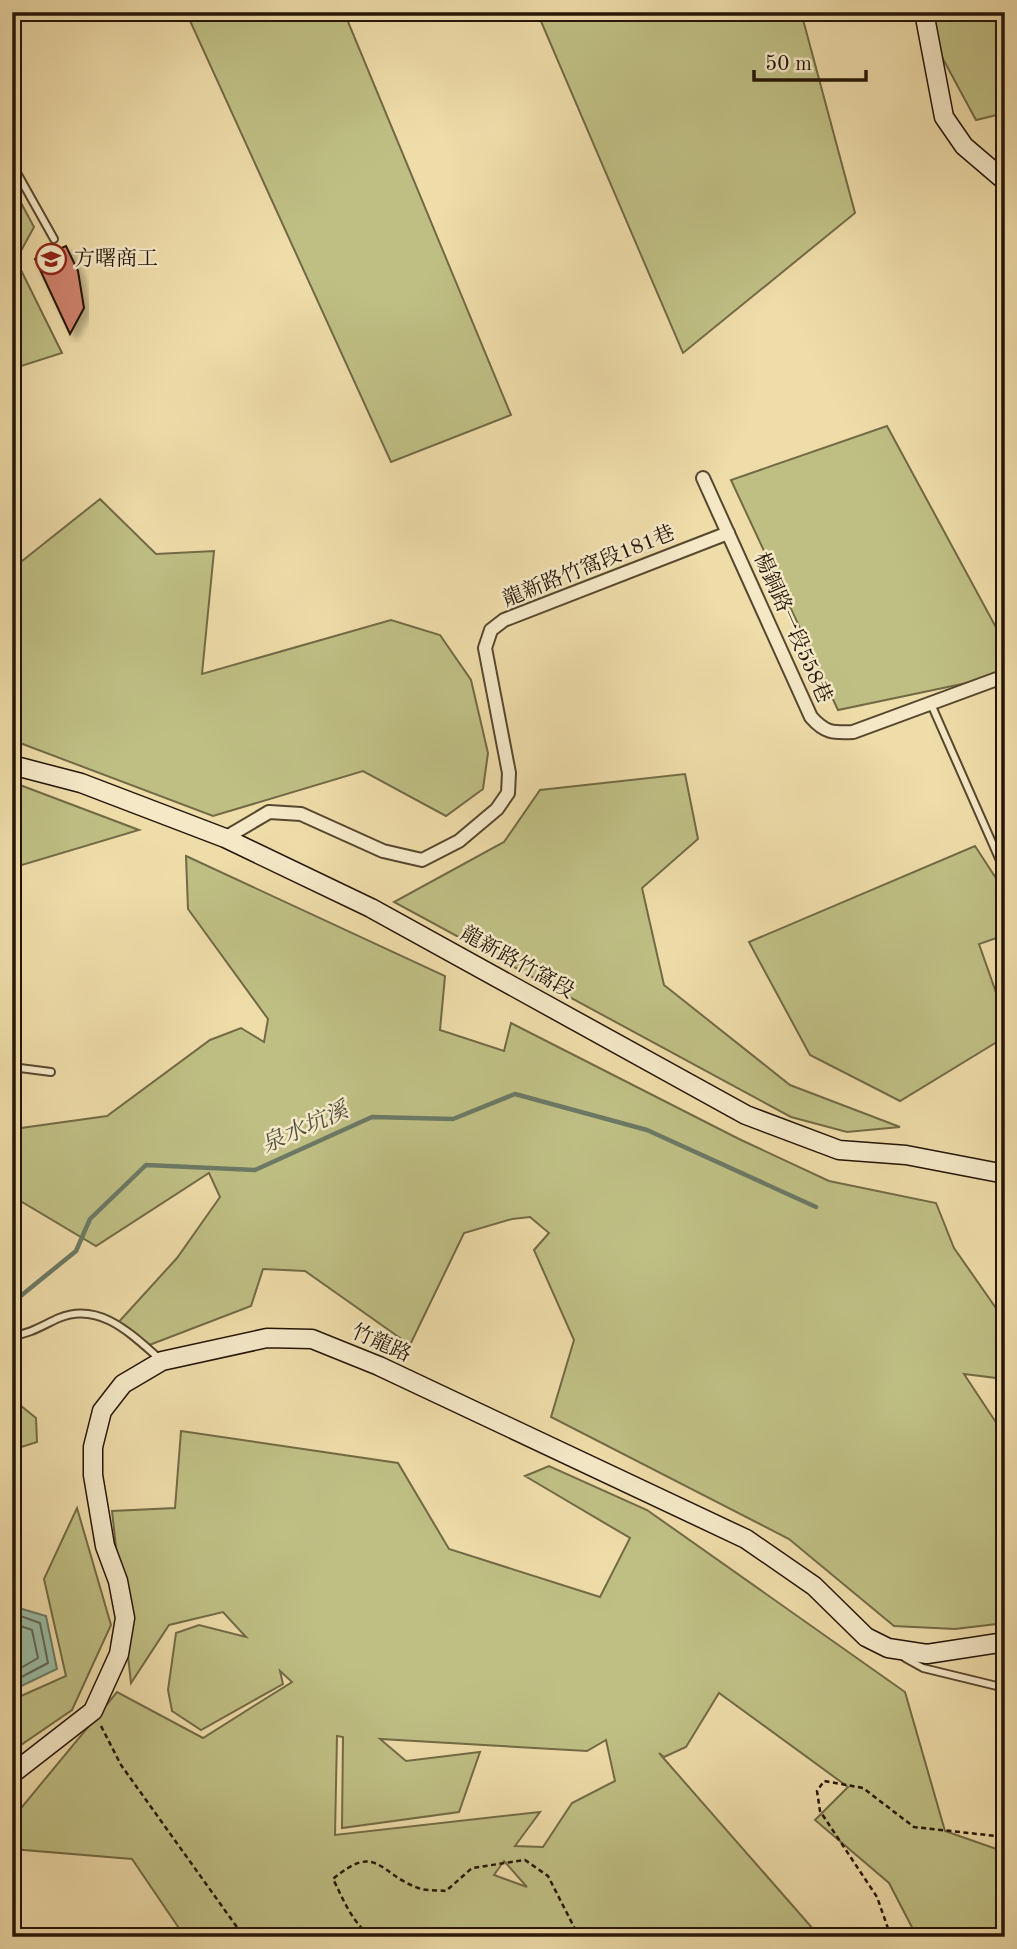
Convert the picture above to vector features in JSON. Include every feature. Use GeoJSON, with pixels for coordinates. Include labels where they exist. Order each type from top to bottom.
{"type":"FeatureCollection","features":[{"type":"Feature","properties":{"kind":"street"},"geometry":{"type":"LineString","coordinates":[[924,12],[944,117],[964,146],[1005,181]]}},
{"type":"Feature","properties":{"kind":"street","name":"楊銅路一段558巷"},"geometry":{"type":"LineString","coordinates":[[703,478],[811,718],[821,729],[832,733],[853,732],[1005,676]]}},
{"type":"Feature","properties":{"kind":"street","name":"龍新路竹窩段181巷"},"geometry":{"type":"LineString","coordinates":[[225,838],[269,812],[301,814],[383,851],[422,860],[459,841],[497,809],[508,793],[509,773],[485,648],[491,630],[504,620],[728,533]]}},
{"type":"Feature","properties":{"kind":"street","name":"龍新路竹窩段"},"geometry":{"type":"LineString","coordinates":[[12,765],[81,783],[225,838],[371,908],[746,1115],[839,1150],[906,1155],[1005,1174]]}},
{"type":"Feature","properties":{"kind":"street","name":"竹龍路"},"geometry":{"type":"LineString","coordinates":[[12,1774],[93,1711],[114,1672],[125,1618],[97,1508],[93,1447],[102,1412],[123,1384],[162,1361],[267,1338],[312,1339],[379,1366],[746,1539],[795,1571],[866,1637],[888,1648],[927,1654],[1005,1642]]}},
{"type":"Feature","properties":{"kind":"lane"},"geometry":{"type":"LineString","coordinates":[[12,164],[54,239]]}},
{"type":"Feature","properties":{"kind":"lane"},"geometry":{"type":"LineString","coordinates":[[930,702],[1005,872]]}},
{"type":"Feature","properties":{"kind":"lane"},"geometry":{"type":"LineString","coordinates":[[12,1067],[51,1072]]}},
{"type":"Feature","properties":{"kind":"lane"},"geometry":{"type":"LineString","coordinates":[[12,1336],[31,1332],[71,1314],[95,1315],[123,1327],[162,1361]]}},
{"type":"Feature","properties":{"kind":"lane"},"geometry":{"type":"LineString","coordinates":[[888,1648],[923,1668],[1005,1688]]}},
{"type":"Feature","properties":{"kind":"path"},"geometry":{"type":"LineString","coordinates":[[93,1711],[121,1765],[244,1937]]}},
{"type":"Feature","properties":{"kind":"path"},"geometry":{"type":"LineString","coordinates":[[891,1937],[877,1897],[820,1811],[817,1791],[824,1782],[863,1788],[914,1827],[1005,1837]]}},
{"type":"Feature","properties":{"kind":"path"},"geometry":{"type":"LineString","coordinates":[[378,1937],[372,1936],[353,1916],[333,1879],[353,1862],[374,1862],[419,1889],[446,1891],[472,1868],[524,1860],[548,1876],[574,1927],[574,1937]]}},
{"type":"Feature","properties":{"kind":"green space"},"geometry":{"type":"Polygon","coordinates":[[[186,12],[344,12],[511,415],[391,462],[186,12]]]}},
{"type":"Feature","properties":{"kind":"green space"},"geometry":{"type":"Polygon","coordinates":[[[537,12],[801,12],[855,213],[683,353],[537,12]]]}},
{"type":"Feature","properties":{"kind":"green space"},"geometry":{"type":"Polygon","coordinates":[[[933,12],[1005,12],[1005,113],[976,120],[936,46],[933,12]]]}},
{"type":"Feature","properties":{"kind":"green space"},"geometry":{"type":"Polygon","coordinates":[[[12,186],[34,227],[16,260],[62,353],[12,369],[12,186]]]}},
{"type":"Feature","properties":{"kind":"green space"},"geometry":{"type":"Polygon","coordinates":[[[887,426],[1005,644],[1005,675],[838,710],[731,480],[887,426]]]}},
{"type":"Feature","properties":{"kind":"green space"},"geometry":{"type":"Polygon","coordinates":[[[100,499],[156,554],[214,551],[202,674],[391,620],[440,635],[471,680],[488,753],[483,789],[446,816],[363,771],[213,816],[12,740],[12,569],[100,499]]]}},
{"type":"Feature","properties":{"kind":"green space"},"geometry":{"type":"Polygon","coordinates":[[[685,774],[698,839],[642,888],[664,985],[790,1085],[900,1127],[847,1132],[791,1117],[394,902],[504,842],[540,790],[685,774]]]}},
{"type":"Feature","properties":{"kind":"green space"},"geometry":{"type":"Polygon","coordinates":[[[12,782],[139,830],[12,868],[12,782]]]}},
{"type":"Feature","properties":{"kind":"green space"},"geometry":{"type":"Polygon","coordinates":[[[975,846],[1005,892],[1005,935],[979,944],[1005,1018],[1005,1037],[900,1101],[810,1055],[749,942],[975,846]]]}},
{"type":"Feature","properties":{"kind":"green space"},"geometry":{"type":"Polygon","coordinates":[[[186,856],[445,976],[440,1030],[504,1051],[511,1023],[739,1139],[829,1181],[936,1203],[954,1248],[1005,1321],[1005,1379],[964,1374],[1005,1436],[1005,1516],[997,1518],[999,1552],[1005,1552],[1005,1623],[955,1629],[894,1626],[789,1539],[551,1417],[574,1340],[534,1250],[549,1233],[530,1217],[512,1219],[464,1233],[410,1345],[305,1271],[263,1269],[251,1306],[144,1347],[116,1325],[177,1258],[220,1197],[209,1173],[96,1246],[12,1196],[12,1135],[21,1128],[107,1116],[210,1040],[241,1028],[264,1042],[268,1019],[188,909],[186,856]]]}},
{"type":"Feature","properties":{"kind":"green space"},"geometry":{"type":"Polygon","coordinates":[[[12,1391],[15,1401],[36,1418],[37,1442],[12,1450],[12,1391]]]}},
{"type":"Feature","properties":{"kind":"green space"},"geometry":{"type":"Polygon","coordinates":[[[181,1431],[398,1463],[449,1549],[600,1597],[630,1538],[525,1476],[549,1466],[647,1510],[905,1692],[945,1831],[1005,1852],[1005,1929],[998,1937],[917,1937],[889,1883],[815,1820],[848,1787],[719,1693],[686,1747],[664,1757],[659,1753],[814,1930],[812,1937],[499,1937],[496,1932],[492,1937],[185,1937],[132,1859],[12,1849],[12,1819],[117,1692],[203,1738],[292,1682],[280,1671],[283,1684],[201,1730],[172,1711],[168,1690],[176,1633],[199,1625],[246,1637],[223,1612],[169,1625],[131,1683],[112,1511],[175,1508],[181,1431]],[[337,1736],[335,1835],[540,1812],[515,1846],[543,1847],[572,1803],[615,1781],[606,1740],[587,1751],[380,1739],[406,1761],[480,1752],[459,1812],[342,1828],[343,1737],[337,1736]],[[504,1861],[494,1875],[527,1887],[504,1861]]]}},
{"type":"Feature","properties":{"kind":"green space"},"geometry":{"type":"Polygon","coordinates":[[[77,1508],[111,1625],[72,1710],[12,1751],[12,1700],[66,1676],[44,1579],[77,1508]]]}},
{"type":"Feature","properties":{"kind":"water"},"geometry":{"type":"Polygon","coordinates":[[[12,1606],[46,1616],[57,1669],[13,1690],[12,1606]]]}},
{"type":"Feature","properties":{"kind":"building"},"geometry":{"type":"Polygon","coordinates":[[[66,246],[78,271],[84,308],[70,334],[35,259],[66,246]]]}},
{"type":"Feature","properties":{"kind":"waterway","name":"泉水坑溪"},"geometry":{"type":"LineString","coordinates":[[12,1303],[76,1251],[90,1219],[146,1165],[255,1170],[372,1117],[453,1119],[515,1094],[647,1130],[816,1207]]}},
{"type":"Feature","properties":{"kind":"place","name":"方曙商工"},"geometry":{"type":"Point","coordinates":[51,259]}}]}
